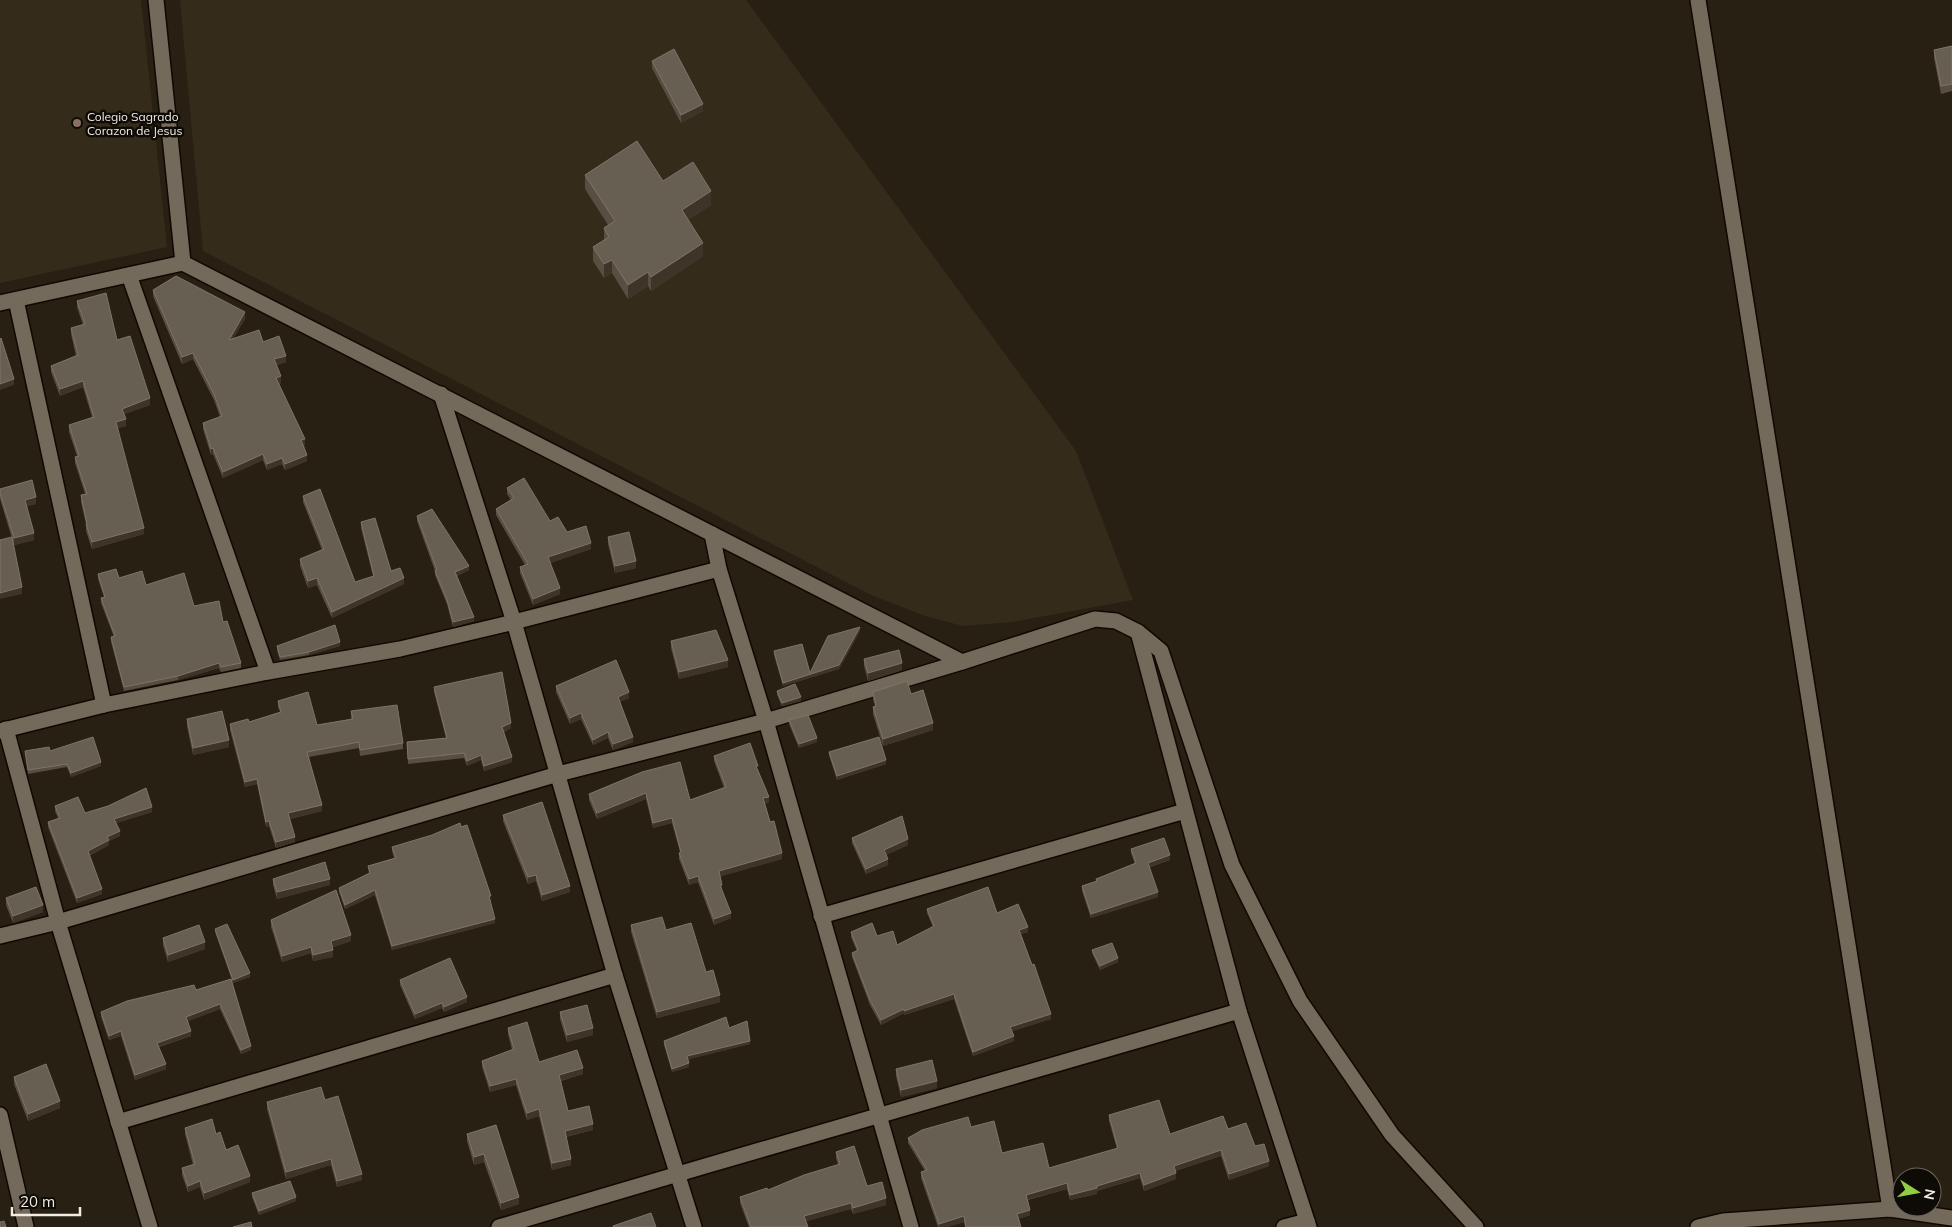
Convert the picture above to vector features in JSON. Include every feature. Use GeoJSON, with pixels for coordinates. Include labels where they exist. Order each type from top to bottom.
{"type":"FeatureCollection","features":[{"type":"Feature","properties":{"kind":"street"},"geometry":{"type":"LineString","coordinates":[[156,0],[183,263]]}},
{"type":"Feature","properties":{"kind":"street"},"geometry":{"type":"LineString","coordinates":[[1698,0],[1890,1209]]}},
{"type":"Feature","properties":{"kind":"street"},"geometry":{"type":"LineString","coordinates":[[0,303],[183,263],[962,662]]}},
{"type":"Feature","properties":{"kind":"street"},"geometry":{"type":"LineString","coordinates":[[129,275],[268,672]]}},
{"type":"Feature","properties":{"kind":"street"},"geometry":{"type":"LineString","coordinates":[[16,300],[104,705]]}},
{"type":"Feature","properties":{"kind":"street"},"geometry":{"type":"LineString","coordinates":[[440,394],[514,622],[615,975],[694,1227]]}},
{"type":"Feature","properties":{"kind":"street"},"geometry":{"type":"LineString","coordinates":[[712,534],[719,569],[766,721],[912,1227]]}},
{"type":"Feature","properties":{"kind":"street"},"geometry":{"type":"LineString","coordinates":[[150,1227],[58,922],[3,730],[104,705],[268,672],[400,649],[514,622],[719,569]]}},
{"type":"Feature","properties":{"kind":"street"},"geometry":{"type":"LineString","coordinates":[[0,936],[58,922],[558,774],[766,721],[962,662],[1095,619],[1116,621],[1138,632],[1161,651],[1232,865],[1300,1001],[1392,1136],[1476,1227]]}},
{"type":"Feature","properties":{"kind":"street"},"geometry":{"type":"LineString","coordinates":[[1138,632],[1239,1011],[1308,1224],[1284,1227]]}},
{"type":"Feature","properties":{"kind":"street"},"geometry":{"type":"LineString","coordinates":[[821,916],[1185,812]]}},
{"type":"Feature","properties":{"kind":"street"},"geometry":{"type":"LineString","coordinates":[[118,1122],[615,975]]}},
{"type":"Feature","properties":{"kind":"street"},"geometry":{"type":"LineString","coordinates":[[499,1227],[678,1173],[879,1117],[1239,1011]]}},
{"type":"Feature","properties":{"kind":"street"},"geometry":{"type":"LineString","coordinates":[[0,1115],[26,1227]]}},
{"type":"Feature","properties":{"kind":"street"},"geometry":{"type":"LineString","coordinates":[[1698,1227],[1723,1221],[1890,1209],[1952,1218]]}},
{"type":"Feature","properties":{"kind":"shaded area","name":"Colegio Sagrado Corazon de Jesus"},"geometry":{"type":"Polygon","coordinates":[[[0,0],[141,0],[167,247],[0,283],[0,0]]]}},
{"type":"Feature","properties":{"kind":"shaded area"},"geometry":{"type":"Polygon","coordinates":[[[180,0],[746,0],[1076,451],[1133,600],[1012,622],[963,626],[925,616],[871,595],[203,251],[180,0]]]}},
{"type":"Feature","properties":{"kind":"building"},"geometry":{"type":"Polygon","coordinates":[[[1952,46],[1952,84],[1941,86],[1934,50],[1952,46]]]}},
{"type":"Feature","properties":{"kind":"building"},"geometry":{"type":"Polygon","coordinates":[[[674,49],[703,104],[681,115],[652,61],[674,49]]]}},
{"type":"Feature","properties":{"kind":"building"},"geometry":{"type":"Polygon","coordinates":[[[637,141],[663,181],[693,162],[711,191],[682,210],[703,243],[651,277],[648,272],[628,285],[612,260],[604,264],[593,247],[609,237],[604,228],[615,221],[585,175],[637,141]]]}},
{"type":"Feature","properties":{"kind":"building"},"geometry":{"type":"Polygon","coordinates":[[[176,276],[245,312],[229,340],[259,330],[263,342],[279,336],[286,356],[274,359],[281,376],[276,378],[305,439],[301,440],[307,455],[285,464],[282,458],[267,464],[263,454],[223,472],[213,448],[211,449],[203,423],[222,416],[214,394],[193,353],[182,357],[153,290],[176,276]]]}},
{"type":"Feature","properties":{"kind":"building"},"geometry":{"type":"Polygon","coordinates":[[[106,293],[117,340],[130,336],[150,398],[122,409],[126,419],[116,422],[144,528],[92,542],[86,524],[81,495],[87,494],[75,457],[79,456],[69,425],[94,417],[83,381],[60,389],[51,366],[78,355],[71,328],[85,324],[77,301],[106,293]]]}},
{"type":"Feature","properties":{"kind":"building"},"geometry":{"type":"Polygon","coordinates":[[[0,339],[14,379],[0,384],[0,339]]]}},
{"type":"Feature","properties":{"kind":"building"},"geometry":{"type":"Polygon","coordinates":[[[524,478],[550,521],[558,517],[567,532],[586,526],[591,543],[548,557],[560,588],[533,599],[520,567],[528,564],[496,509],[514,498],[507,488],[524,478]]]}},
{"type":"Feature","properties":{"kind":"building"},"geometry":{"type":"Polygon","coordinates":[[[32,480],[36,497],[25,500],[34,533],[14,538],[0,489],[32,480]]]}},
{"type":"Feature","properties":{"kind":"building"},"geometry":{"type":"Polygon","coordinates":[[[320,489],[355,582],[374,576],[361,522],[375,518],[391,571],[400,568],[404,578],[332,612],[317,578],[308,581],[300,559],[324,549],[303,496],[320,489]]]}},
{"type":"Feature","properties":{"kind":"building"},"geometry":{"type":"Polygon","coordinates":[[[432,509],[469,566],[455,572],[474,617],[453,622],[447,600],[435,571],[437,570],[417,516],[432,509]]]}},
{"type":"Feature","properties":{"kind":"building"},"geometry":{"type":"Polygon","coordinates":[[[629,532],[636,561],[615,566],[608,537],[629,532]]]}},
{"type":"Feature","properties":{"kind":"building"},"geometry":{"type":"Polygon","coordinates":[[[12,537],[22,587],[0,593],[0,540],[12,537]]]}},
{"type":"Feature","properties":{"kind":"building"},"geometry":{"type":"Polygon","coordinates":[[[116,569],[119,578],[142,571],[146,585],[184,573],[194,606],[219,601],[223,622],[227,621],[241,663],[221,667],[219,663],[178,676],[124,687],[111,637],[115,636],[101,598],[105,597],[98,574],[116,569]]]}},
{"type":"Feature","properties":{"kind":"building"},"geometry":{"type":"Polygon","coordinates":[[[335,625],[340,642],[309,652],[280,657],[277,646],[335,625]]]}},
{"type":"Feature","properties":{"kind":"building"},"geometry":{"type":"Polygon","coordinates":[[[860,627],[839,665],[783,683],[774,651],[802,644],[810,673],[828,636],[860,627]]]}},
{"type":"Feature","properties":{"kind":"building"},"geometry":{"type":"Polygon","coordinates":[[[716,630],[728,660],[679,672],[671,641],[716,630]]]}},
{"type":"Feature","properties":{"kind":"building"},"geometry":{"type":"Polygon","coordinates":[[[899,650],[902,663],[868,673],[864,659],[899,650]]]}},
{"type":"Feature","properties":{"kind":"building"},"geometry":{"type":"Polygon","coordinates":[[[616,660],[629,692],[618,697],[633,737],[613,744],[608,732],[593,740],[581,713],[570,718],[556,686],[616,660]]]}},
{"type":"Feature","properties":{"kind":"building"},"geometry":{"type":"Polygon","coordinates":[[[502,672],[511,723],[502,727],[512,757],[484,766],[481,755],[467,761],[464,753],[408,759],[407,742],[447,738],[434,687],[502,672]]]}},
{"type":"Feature","properties":{"kind":"building"},"geometry":{"type":"Polygon","coordinates":[[[907,681],[911,694],[923,690],[933,723],[883,739],[873,707],[876,706],[873,692],[907,681]]]}},
{"type":"Feature","properties":{"kind":"building"},"geometry":{"type":"Polygon","coordinates":[[[795,684],[801,697],[782,703],[777,691],[795,684]]]}},
{"type":"Feature","properties":{"kind":"building"},"geometry":{"type":"Polygon","coordinates":[[[308,692],[317,725],[353,719],[351,711],[397,705],[403,743],[360,750],[359,742],[307,752],[322,805],[288,813],[295,837],[276,842],[269,821],[266,822],[257,779],[245,782],[230,724],[248,719],[249,722],[281,712],[278,701],[308,692]]]}},
{"type":"Feature","properties":{"kind":"building"},"geometry":{"type":"Polygon","coordinates":[[[222,711],[229,740],[193,748],[187,719],[222,711]]]}},
{"type":"Feature","properties":{"kind":"building"},"geometry":{"type":"Polygon","coordinates":[[[808,715],[817,738],[799,744],[789,720],[808,715]]]}},
{"type":"Feature","properties":{"kind":"building"},"geometry":{"type":"Polygon","coordinates":[[[93,737],[101,762],[71,773],[67,764],[28,770],[25,751],[49,747],[50,751],[93,737]]]}},
{"type":"Feature","properties":{"kind":"building"},"geometry":{"type":"Polygon","coordinates":[[[879,737],[886,760],[837,776],[829,752],[879,737]]]}},
{"type":"Feature","properties":{"kind":"building"},"geometry":{"type":"Polygon","coordinates":[[[750,743],[758,766],[756,766],[769,797],[763,798],[770,822],[774,821],[782,853],[719,871],[722,885],[720,885],[731,913],[714,919],[698,876],[689,879],[679,853],[681,852],[672,818],[653,823],[646,793],[597,813],[589,794],[642,772],[680,762],[690,800],[726,787],[714,756],[750,743]]]}},
{"type":"Feature","properties":{"kind":"building"},"geometry":{"type":"Polygon","coordinates":[[[146,788],[152,807],[114,819],[120,831],[107,837],[109,840],[88,851],[102,889],[77,898],[48,822],[60,818],[55,806],[78,797],[85,813],[108,806],[146,788]]]}},
{"type":"Feature","properties":{"kind":"building"},"geometry":{"type":"Polygon","coordinates":[[[542,802],[570,886],[542,895],[536,875],[528,877],[503,815],[542,802]]]}},
{"type":"Feature","properties":{"kind":"building"},"geometry":{"type":"Polygon","coordinates":[[[902,816],[908,839],[884,850],[888,859],[866,869],[852,838],[902,816]]]}},
{"type":"Feature","properties":{"kind":"building"},"geometry":{"type":"Polygon","coordinates":[[[460,823],[461,827],[467,825],[491,896],[489,896],[495,919],[392,946],[375,890],[345,905],[339,888],[370,873],[368,866],[396,858],[392,847],[432,835],[460,823]]]}},
{"type":"Feature","properties":{"kind":"building"},"geometry":{"type":"Polygon","coordinates":[[[1164,838],[1170,855],[1148,863],[1158,892],[1091,914],[1082,886],[1136,863],[1131,849],[1164,838]]]}},
{"type":"Feature","properties":{"kind":"building"},"geometry":{"type":"Polygon","coordinates":[[[325,862],[330,879],[277,892],[273,879],[325,862]]]}},
{"type":"Feature","properties":{"kind":"building"},"geometry":{"type":"Polygon","coordinates":[[[36,887],[43,905],[13,916],[6,898],[36,887]]]}},
{"type":"Feature","properties":{"kind":"building"},"geometry":{"type":"Polygon","coordinates":[[[988,887],[997,913],[1018,904],[1028,927],[1019,930],[1032,965],[1034,964],[1051,1014],[1010,1027],[1014,1036],[973,1052],[954,994],[904,1011],[904,1009],[881,1020],[870,1000],[852,953],[858,950],[851,932],[872,923],[877,936],[893,931],[897,945],[934,926],[927,909],[988,887]]]}},
{"type":"Feature","properties":{"kind":"building"},"geometry":{"type":"Polygon","coordinates":[[[336,890],[351,935],[331,941],[333,950],[313,955],[311,947],[282,956],[271,920],[336,890]]]}},
{"type":"Feature","properties":{"kind":"building"},"geometry":{"type":"Polygon","coordinates":[[[662,917],[666,930],[691,923],[706,972],[713,970],[720,995],[657,1012],[631,925],[662,917]]]}},
{"type":"Feature","properties":{"kind":"building"},"geometry":{"type":"Polygon","coordinates":[[[227,924],[250,973],[233,980],[215,929],[227,924]]]}},
{"type":"Feature","properties":{"kind":"building"},"geometry":{"type":"Polygon","coordinates":[[[199,925],[205,942],[168,955],[163,938],[199,925]]]}},
{"type":"Feature","properties":{"kind":"building"},"geometry":{"type":"Polygon","coordinates":[[[1112,943],[1118,958],[1100,966],[1092,950],[1112,943]]]}},
{"type":"Feature","properties":{"kind":"building"},"geometry":{"type":"Polygon","coordinates":[[[450,958],[467,997],[444,1007],[442,1003],[415,1014],[400,980],[450,958]]]}},
{"type":"Feature","properties":{"kind":"building"},"geometry":{"type":"Polygon","coordinates":[[[231,979],[251,1046],[241,1050],[220,1004],[186,1017],[191,1031],[157,1043],[166,1064],[135,1075],[121,1031],[109,1036],[101,1012],[127,1001],[194,985],[196,990],[231,979]]]}},
{"type":"Feature","properties":{"kind":"building"},"geometry":{"type":"Polygon","coordinates":[[[587,1005],[593,1028],[567,1035],[560,1012],[587,1005]]]}},
{"type":"Feature","properties":{"kind":"building"},"geometry":{"type":"Polygon","coordinates":[[[726,1017],[729,1028],[747,1021],[750,1041],[687,1056],[689,1063],[672,1069],[664,1041],[726,1017]]]}},
{"type":"Feature","properties":{"kind":"building"},"geometry":{"type":"Polygon","coordinates":[[[527,1022],[539,1062],[577,1050],[583,1068],[559,1075],[568,1111],[589,1106],[593,1124],[565,1131],[571,1159],[552,1163],[539,1109],[527,1113],[516,1079],[490,1086],[482,1061],[514,1049],[508,1028],[527,1022]]]}},
{"type":"Feature","properties":{"kind":"building"},"geometry":{"type":"Polygon","coordinates":[[[932,1060],[937,1081],[901,1090],[896,1069],[932,1060]]]}},
{"type":"Feature","properties":{"kind":"building"},"geometry":{"type":"Polygon","coordinates":[[[46,1064],[60,1101],[28,1114],[14,1077],[46,1064]]]}},
{"type":"Feature","properties":{"kind":"building"},"geometry":{"type":"Polygon","coordinates":[[[321,1087],[325,1100],[338,1096],[362,1174],[337,1181],[331,1159],[286,1172],[267,1102],[321,1087]]]}},
{"type":"Feature","properties":{"kind":"building"},"geometry":{"type":"Polygon","coordinates":[[[1159,1100],[1170,1134],[1223,1116],[1228,1129],[1246,1123],[1255,1146],[1264,1144],[1269,1161],[1229,1174],[1221,1150],[1174,1166],[1176,1173],[1144,1185],[1140,1173],[1070,1195],[1067,1183],[1026,1195],[1030,1210],[1017,1214],[1021,1227],[966,1227],[964,1216],[939,1224],[921,1172],[927,1170],[908,1138],[922,1130],[968,1117],[971,1127],[994,1121],[1002,1153],[1043,1143],[1049,1168],[1118,1148],[1109,1115],[1159,1100]]]}},
{"type":"Feature","properties":{"kind":"building"},"geometry":{"type":"Polygon","coordinates":[[[212,1119],[216,1134],[220,1132],[226,1150],[238,1145],[250,1176],[204,1193],[200,1181],[188,1186],[182,1168],[195,1164],[185,1128],[212,1119]]]}},
{"type":"Feature","properties":{"kind":"building"},"geometry":{"type":"Polygon","coordinates":[[[496,1125],[519,1197],[501,1203],[484,1154],[474,1157],[467,1134],[496,1125]]]}},
{"type":"Feature","properties":{"kind":"building"},"geometry":{"type":"Polygon","coordinates":[[[854,1146],[867,1186],[882,1182],[886,1198],[853,1208],[851,1203],[804,1216],[808,1227],[751,1227],[740,1197],[767,1188],[768,1190],[804,1175],[840,1164],[836,1152],[854,1146]]]}},
{"type":"Feature","properties":{"kind":"building"},"geometry":{"type":"Polygon","coordinates":[[[290,1181],[296,1197],[259,1211],[252,1193],[290,1181]]]}},
{"type":"Feature","properties":{"kind":"building"},"geometry":{"type":"Polygon","coordinates":[[[651,1213],[656,1227],[613,1227],[613,1226],[651,1213]]]}},
{"type":"Feature","properties":{"kind":"building"},"geometry":{"type":"Polygon","coordinates":[[[4,1221],[6,1227],[0,1227],[0,1222],[4,1221]]]}},
{"type":"Feature","properties":{"kind":"building"},"geometry":{"type":"Polygon","coordinates":[[[251,1222],[252,1227],[233,1227],[251,1222]]]}},
{"type":"Feature","properties":{"kind":"place","name":"Colegio Sagrado Corazon de Jesus"},"geometry":{"type":"Point","coordinates":[77,123]}}]}
